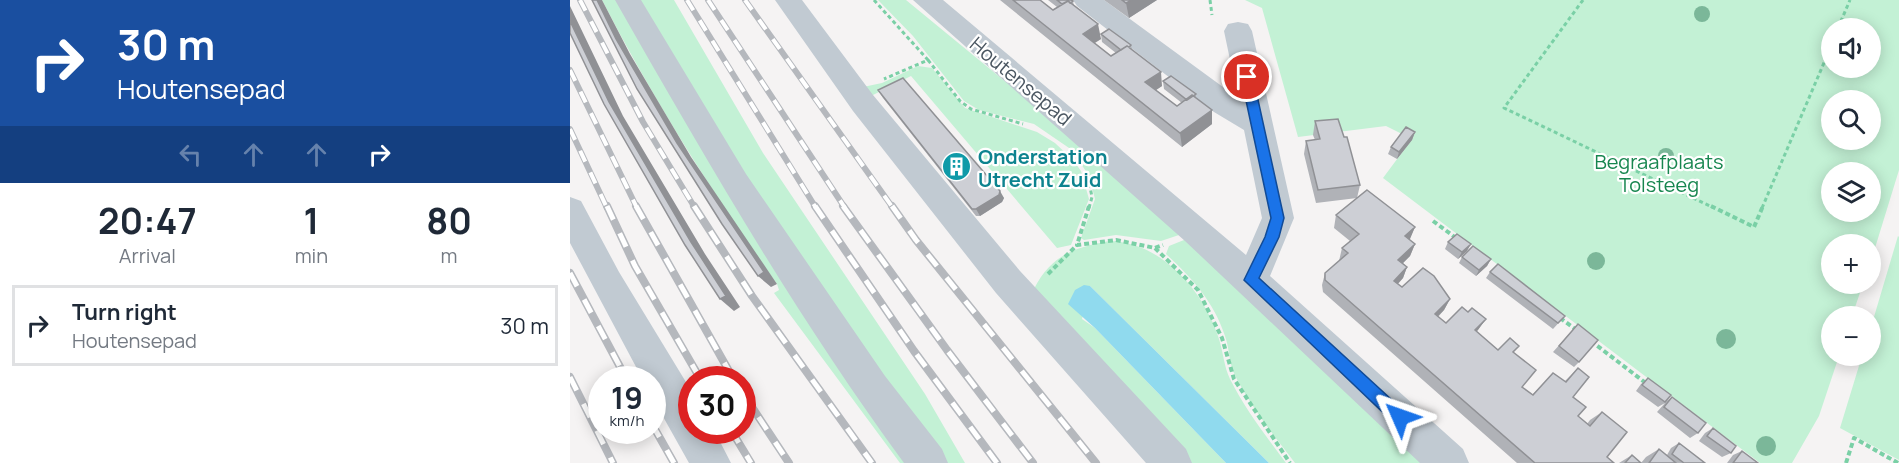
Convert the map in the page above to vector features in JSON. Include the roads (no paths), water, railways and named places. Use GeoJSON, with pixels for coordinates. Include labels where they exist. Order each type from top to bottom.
{"type":"FeatureCollection","features":[{"type":"Feature","properties":{"kind":"street"},"geometry":{"type":"LineString","coordinates":[[628,0],[735,183],[872,389],[928,463]]}},
{"type":"Feature","properties":{"kind":"street"},"geometry":{"type":"LineString","coordinates":[[788,0],[847,82],[1008,282],[1028,301],[1172,463]]}},
{"type":"Feature","properties":{"kind":"street","name":"Houtensepad"},"geometry":{"type":"LineString","coordinates":[[926,0],[1197,231],[1449,463]]}},
{"type":"Feature","properties":{"kind":"street"},"geometry":{"type":"LineString","coordinates":[[1086,0],[1224,104],[1256,123]]}},
{"type":"Feature","properties":{"kind":"street"},"geometry":{"type":"LineString","coordinates":[[1238,31],[1278,218],[1272,237],[1251,280]]}},
{"type":"Feature","properties":{"kind":"street"},"geometry":{"type":"LineString","coordinates":[[570,210],[607,283],[678,406]]}},
{"type":"Feature","properties":{"kind":"street"},"geometry":{"type":"LineString","coordinates":[[700,444],[711,463]]}},
{"type":"Feature","properties":{"kind":"water"},"geometry":{"type":"Polygon","coordinates":[[[1084,285],[1090,286],[1269,463],[1226,463],[1095,328],[1068,304],[1075,290],[1084,285]]]}},
{"type":"Feature","properties":{"kind":"railway"},"geometry":{"type":"LineString","coordinates":[[580,0],[643,122],[695,208]]}},
{"type":"Feature","properties":{"kind":"railway"},"geometry":{"type":"LineString","coordinates":[[687,0],[816,208]]}},
{"type":"Feature","properties":{"kind":"railway"},"geometry":{"type":"LineString","coordinates":[[708,0],[845,208]]}},
{"type":"Feature","properties":{"kind":"railway"},"geometry":{"type":"LineString","coordinates":[[745,0],[893,208]]}},
{"type":"Feature","properties":{"kind":"railway"},"geometry":{"type":"LineString","coordinates":[[570,70],[636,206]]}},
{"type":"Feature","properties":{"kind":"railway"},"geometry":{"type":"LineString","coordinates":[[570,129],[607,208]]}},
{"type":"Feature","properties":{"kind":"railway"},"geometry":{"type":"LineString","coordinates":[[607,206],[635,266],[693,366]]}},
{"type":"Feature","properties":{"kind":"railway"},"geometry":{"type":"LineString","coordinates":[[636,206],[726,366]]}},
{"type":"Feature","properties":{"kind":"railway"},"geometry":{"type":"LineString","coordinates":[[694,206],[752,296],[872,463]]}},
{"type":"Feature","properties":{"kind":"railway"},"geometry":{"type":"LineString","coordinates":[[815,206],[914,351],[997,463]]}},
{"type":"Feature","properties":{"kind":"railway"},"geometry":{"type":"LineString","coordinates":[[843,206],[947,350],[1033,463]]}},
{"type":"Feature","properties":{"kind":"railway"},"geometry":{"type":"LineString","coordinates":[[892,206],[916,240],[1096,463]]}},
{"type":"Feature","properties":{"kind":"railway"},"geometry":{"type":"LineString","coordinates":[[570,273],[620,366]]}},
{"type":"Feature","properties":{"kind":"railway"},"geometry":{"type":"LineString","coordinates":[[570,377],[613,463]]}},
{"type":"Feature","properties":{"kind":"railway"},"geometry":{"type":"LineString","coordinates":[[756,413],[789,463]]}},
{"type":"Feature","properties":{"kind":"railway"},"geometry":{"type":"LineString","coordinates":[[663,444],[674,463]]}},
{"type":"Feature","properties":{"kind":"railway"},"geometry":{"type":"LineString","coordinates":[[739,444],[751,463]]}},
{"type":"Feature","properties":{"kind":"place","name":"Onderstation Utrecht Zuid"},"geometry":{"type":"Point","coordinates":[957,167]}},
{"type":"Feature","properties":{"kind":"park label","name":"Begraafplaats Tolsteeg"},"geometry":{"type":"Point","coordinates":[1659,172]}}]}
